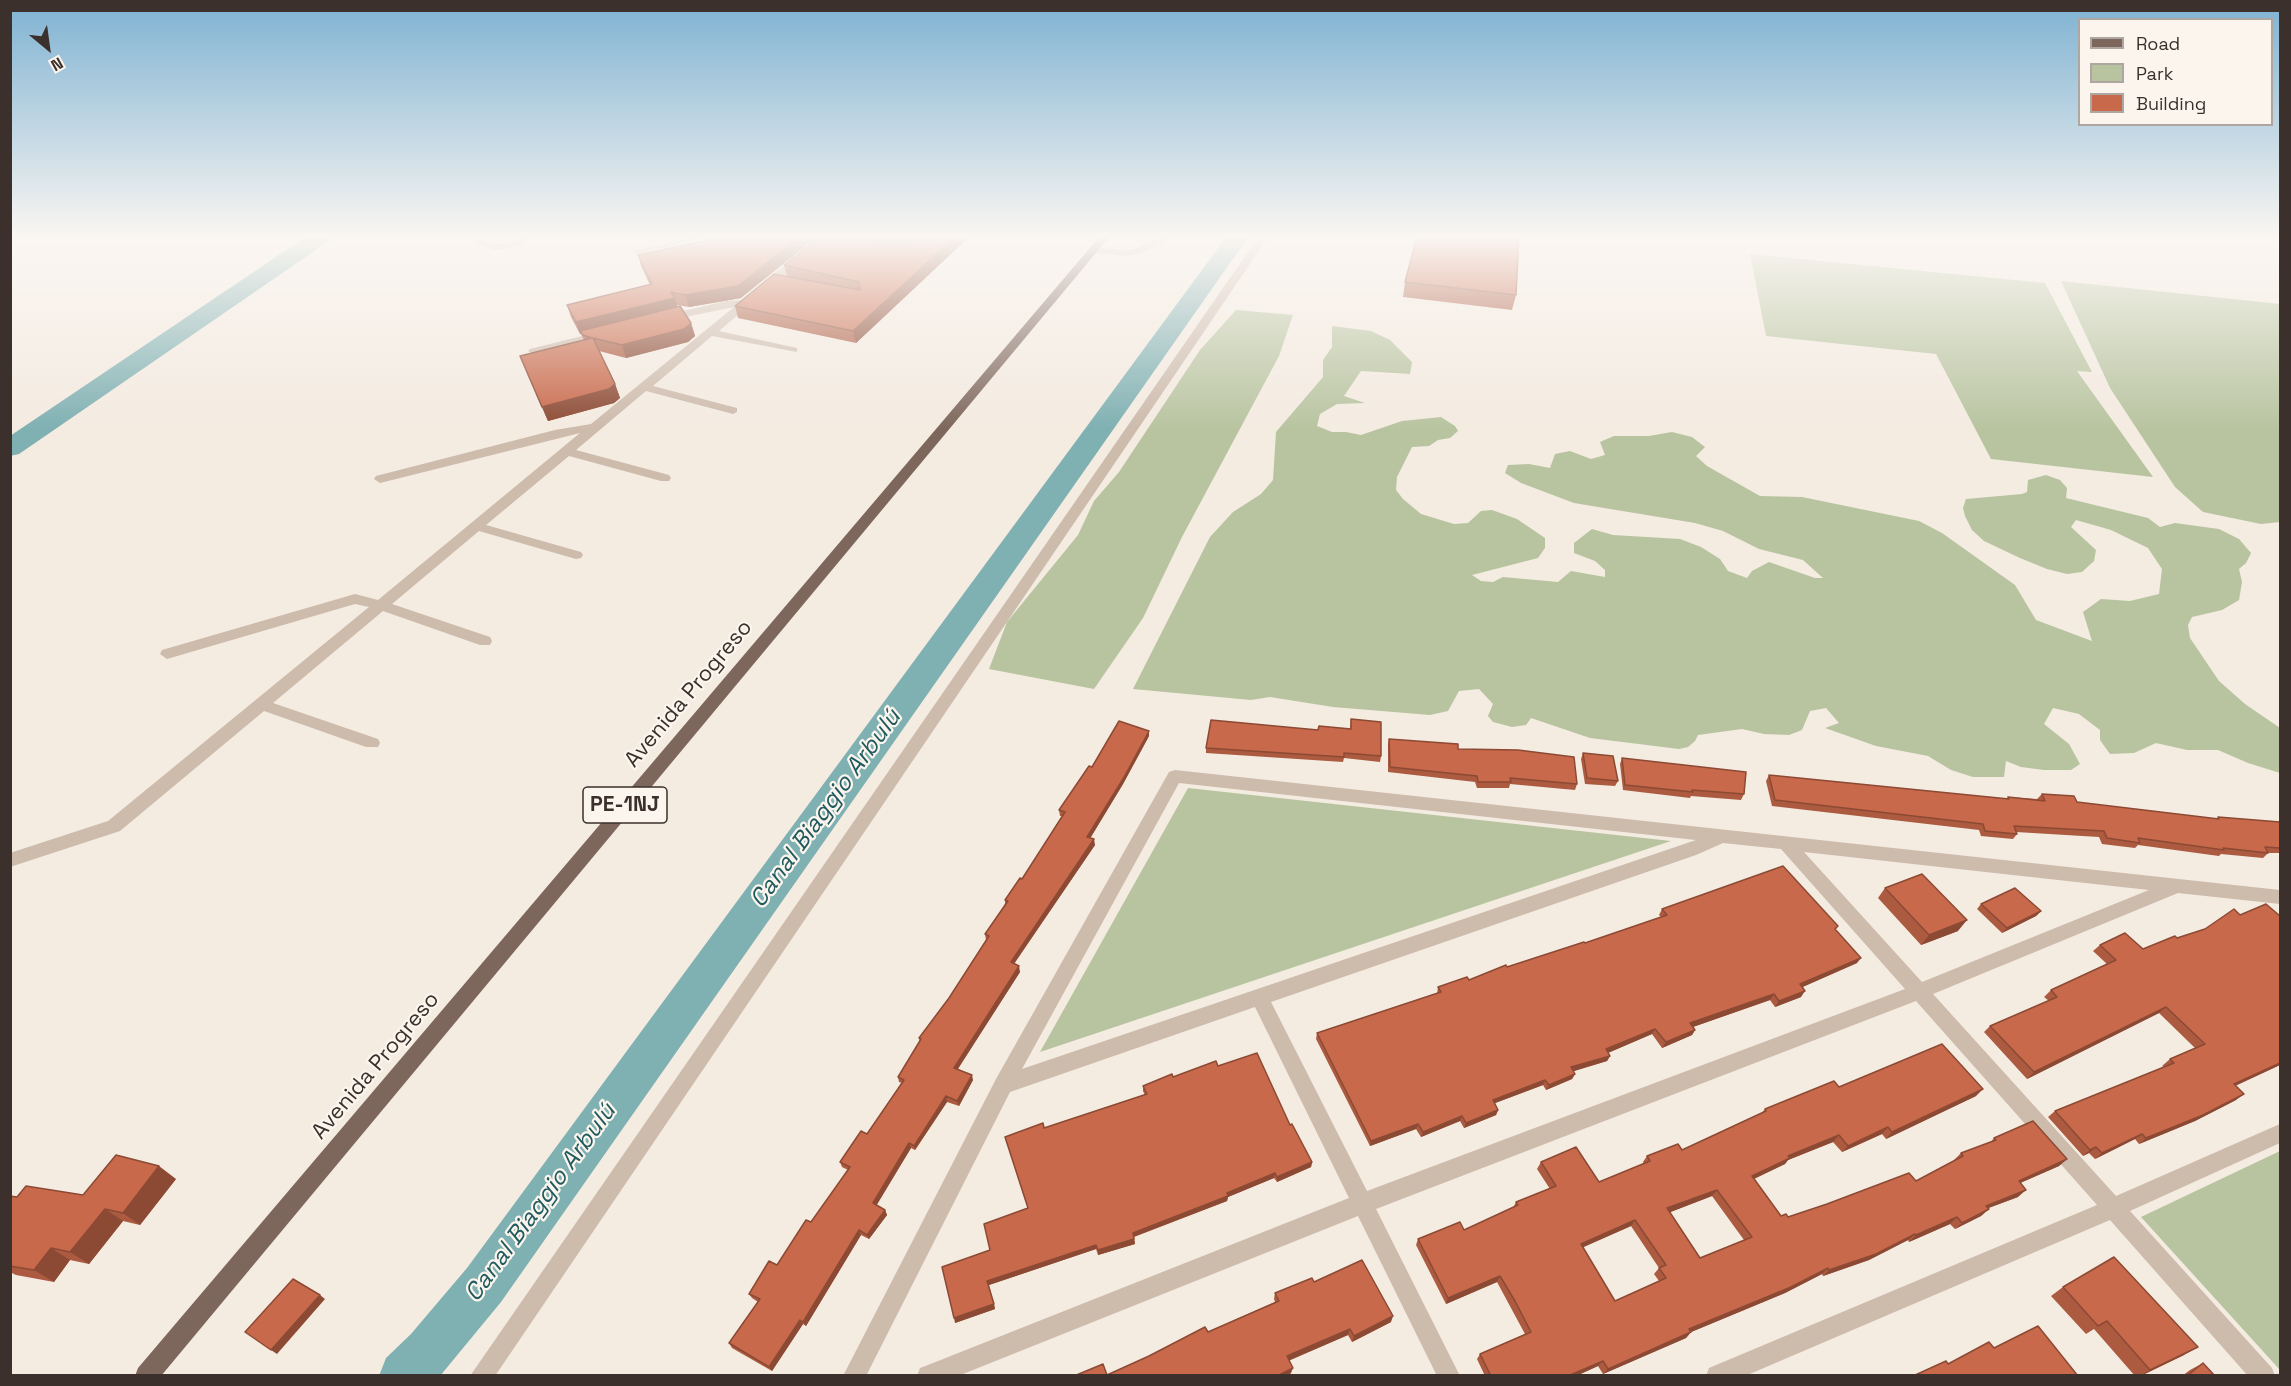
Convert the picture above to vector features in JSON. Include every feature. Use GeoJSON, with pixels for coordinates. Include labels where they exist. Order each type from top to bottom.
{"type":"FeatureCollection","features":[{"type":"Feature","properties":{"kind":"main road","name":"Avenida Progreso"},"geometry":{"type":"LineString","coordinates":[[146,1376],[1049,301]]}},
{"type":"Feature","properties":{"kind":"street"},"geometry":{"type":"LineString","coordinates":[[10,860],[114,826],[748,301]]}},
{"type":"Feature","properties":{"kind":"street"},"geometry":{"type":"LineString","coordinates":[[481,1376],[1220,301]]}},
{"type":"Feature","properties":{"kind":"street"},"geometry":{"type":"LineString","coordinates":[[650,322],[726,304],[745,303]]}},
{"type":"Feature","properties":{"kind":"street"},"geometry":{"type":"LineString","coordinates":[[534,351],[615,331]]}},
{"type":"Feature","properties":{"kind":"street"},"geometry":{"type":"LineString","coordinates":[[710,332],[793,350]]}},
{"type":"Feature","properties":{"kind":"street"},"geometry":{"type":"LineString","coordinates":[[644,387],[733,410]]}},
{"type":"Feature","properties":{"kind":"street"},"geometry":{"type":"LineString","coordinates":[[380,479],[555,434],[595,427]]}},
{"type":"Feature","properties":{"kind":"street"},"geometry":{"type":"LineString","coordinates":[[566,451],[665,478]]}},
{"type":"Feature","properties":{"kind":"street"},"geometry":{"type":"LineString","coordinates":[[476,526],[576,555]]}},
{"type":"Feature","properties":{"kind":"street"},"geometry":{"type":"LineString","coordinates":[[167,654],[348,600],[361,599],[485,641]]}},
{"type":"Feature","properties":{"kind":"street"},"geometry":{"type":"LineString","coordinates":[[261,704],[372,743]]}},
{"type":"Feature","properties":{"kind":"street"},"geometry":{"type":"LineString","coordinates":[[854,1376],[1003,1085],[1176,776],[2280,897]]}},
{"type":"Feature","properties":{"kind":"street"},"geometry":{"type":"LineString","coordinates":[[1003,1085],[1689,850],[1722,836]]}},
{"type":"Feature","properties":{"kind":"street"},"geometry":{"type":"LineString","coordinates":[[1784,841],[2264,1376]]}},
{"type":"Feature","properties":{"kind":"street"},"geometry":{"type":"LineString","coordinates":[[928,1376],[1364,1203],[1918,992],[2176,886]]}},
{"type":"Feature","properties":{"kind":"street"},"geometry":{"type":"LineString","coordinates":[[1259,997],[1449,1376]]}},
{"type":"Feature","properties":{"kind":"street"},"geometry":{"type":"LineString","coordinates":[[1717,1376],[2114,1208],[2280,1133]]}},
{"type":"Feature","properties":{"kind":"green space"},"geometry":{"type":"Polygon","coordinates":[[[1759,301],[2054,301],[2092,372],[2077,371],[2153,477],[1991,459],[1936,354],[1766,336],[1759,301]]]}},
{"type":"Feature","properties":{"kind":"green space"},"geometry":{"type":"Polygon","coordinates":[[[2070,301],[2248,301],[2280,304],[2280,522],[2261,524],[2203,512],[2175,487],[2110,388],[2070,301]]]}},
{"type":"Feature","properties":{"kind":"green space"},"geometry":{"type":"Polygon","coordinates":[[[1236,310],[1293,315],[1279,356],[1182,537],[1143,618],[1094,689],[989,669],[1007,622],[1078,535],[1094,501],[1119,472],[1200,350],[1236,310]]]}},
{"type":"Feature","properties":{"kind":"green space"},"geometry":{"type":"Polygon","coordinates":[[[1332,326],[1371,331],[1390,340],[1412,362],[1410,374],[1361,371],[1344,396],[1365,403],[1337,404],[1320,414],[1317,426],[1332,432],[1361,435],[1402,421],[1441,417],[1455,426],[1458,431],[1450,438],[1438,440],[1429,446],[1412,447],[1397,477],[1396,490],[1403,499],[1421,514],[1454,524],[1468,523],[1481,511],[1492,510],[1517,519],[1545,538],[1545,548],[1538,558],[1472,575],[1481,581],[1493,582],[1503,577],[1558,582],[1571,571],[1605,577],[1605,570],[1595,561],[1574,553],[1574,543],[1592,529],[1613,535],[1680,539],[1701,547],[1720,559],[1728,571],[1747,578],[1752,571],[1769,562],[1815,578],[1823,578],[1803,560],[1759,549],[1723,531],[1695,523],[1574,503],[1521,483],[1505,473],[1508,465],[1529,464],[1550,468],[1555,454],[1570,451],[1591,459],[1605,455],[1600,442],[1614,436],[1649,436],[1672,432],[1692,437],[1705,447],[1696,456],[1707,466],[1760,496],[1802,497],[1919,521],[1942,533],[2015,585],[2036,620],[2092,641],[2083,612],[2101,599],[2130,601],[2159,594],[2162,569],[2148,548],[2111,530],[2076,520],[2071,527],[2096,550],[2094,561],[2082,572],[2067,574],[2047,569],[1984,541],[1972,530],[1965,516],[1963,508],[1966,499],[2022,494],[2027,492],[2028,480],[2046,475],[2060,480],[2067,488],[2066,498],[2148,518],[2160,527],[2175,523],[2219,529],[2239,539],[2251,553],[2246,563],[2239,569],[2242,582],[2239,600],[2222,610],[2192,617],[2188,625],[2190,638],[2219,681],[2245,704],[2280,728],[2280,773],[2218,750],[2187,750],[2156,743],[2134,753],[2110,754],[2100,740],[2100,730],[2079,714],[2053,708],[2044,724],[2069,744],[2080,764],[2071,770],[2044,770],[2021,767],[2006,761],[2004,777],[1973,777],[1951,770],[1928,756],[1876,746],[1825,728],[1839,723],[1826,708],[1810,711],[1802,730],[1789,735],[1764,734],[1742,729],[1698,735],[1688,747],[1679,749],[1590,738],[1531,718],[1526,725],[1512,727],[1493,722],[1488,716],[1493,704],[1479,689],[1459,691],[1448,711],[1430,715],[1333,707],[1270,697],[1251,700],[1133,689],[1210,537],[1233,512],[1261,494],[1273,480],[1276,432],[1323,377],[1323,360],[1332,347],[1332,326]]]}},
{"type":"Feature","properties":{"kind":"green space"},"geometry":{"type":"Polygon","coordinates":[[[1188,788],[1671,841],[1040,1052],[1188,788]]]}},
{"type":"Feature","properties":{"kind":"green space"},"geometry":{"type":"Polygon","coordinates":[[[2280,1151],[2280,1370],[2141,1217],[2280,1151]]]}},
{"type":"Feature","properties":{"kind":"building"},"geometry":{"type":"Polygon","coordinates":[[[584,301],[664,301],[576,322],[567,305],[584,301]]]}},
{"type":"Feature","properties":{"kind":"building"},"geometry":{"type":"Polygon","coordinates":[[[741,301],[886,301],[853,331],[735,306],[741,301]]]}},
{"type":"Feature","properties":{"kind":"building"},"geometry":{"type":"Polygon","coordinates":[[[680,306],[691,323],[684,329],[622,345],[593,338],[615,384],[609,389],[542,407],[520,356],[592,338],[583,335],[580,331],[680,306]]]}},
{"type":"Feature","properties":{"kind":"building"},"geometry":{"type":"Polygon","coordinates":[[[1351,719],[1381,722],[1381,756],[1344,753],[1344,757],[1206,748],[1211,720],[1318,730],[1319,726],[1351,729],[1351,719]]]}},
{"type":"Feature","properties":{"kind":"building"},"geometry":{"type":"Polygon","coordinates":[[[1119,721],[1149,731],[1087,837],[1094,839],[1011,962],[1019,966],[954,1068],[972,1075],[957,1101],[946,1096],[914,1146],[909,1143],[873,1203],[885,1210],[867,1235],[859,1230],[803,1322],[800,1320],[769,1367],[729,1343],[760,1299],[749,1294],[769,1261],[777,1265],[806,1220],[811,1222],[850,1167],[840,1162],[861,1131],[867,1134],[904,1080],[898,1077],[921,1039],[919,1038],[949,998],[989,936],[985,934],[1008,901],[1005,900],[1020,878],[1022,879],[1065,812],[1059,810],[1089,766],[1092,767],[1119,721]]]}},
{"type":"Feature","properties":{"kind":"building"},"geometry":{"type":"Polygon","coordinates":[[[1389,739],[1458,744],[1458,749],[1518,750],[1574,757],[1577,784],[1510,778],[1511,782],[1478,782],[1477,776],[1390,767],[1389,739]]]}},
{"type":"Feature","properties":{"kind":"building"},"geometry":{"type":"Polygon","coordinates":[[[1583,753],[1613,756],[1618,781],[1587,778],[1583,753]]]}},
{"type":"Feature","properties":{"kind":"building"},"geometry":{"type":"Polygon","coordinates":[[[1622,758],[1746,772],[1744,794],[1692,790],[1693,792],[1625,785],[1622,758]]]}},
{"type":"Feature","properties":{"kind":"building"},"geometry":{"type":"Polygon","coordinates":[[[1769,775],[2009,799],[2008,797],[2045,801],[2042,794],[2074,796],[2077,802],[2219,819],[2218,817],[2280,822],[2280,848],[2265,847],[2268,853],[2223,848],[2224,850],[2138,838],[2140,843],[2107,838],[2104,831],[2014,826],[2017,834],[1985,831],[1983,824],[1775,800],[1769,775]]]}},
{"type":"Feature","properties":{"kind":"building"},"geometry":{"type":"Polygon","coordinates":[[[1783,866],[1838,926],[1835,929],[1861,958],[1800,984],[1805,991],[1779,1001],[1774,994],[1690,1023],[1695,1030],[1666,1042],[1655,1029],[1606,1049],[1610,1056],[1571,1067],[1575,1074],[1549,1085],[1545,1080],[1493,1100],[1498,1110],[1466,1123],[1462,1116],[1423,1132],[1418,1124],[1371,1141],[1317,1033],[1441,992],[1438,987],[1467,977],[1469,980],[1506,965],[1507,967],[1585,943],[1667,915],[1662,909],[1783,866]]]}},
{"type":"Feature","properties":{"kind":"building"},"geometry":{"type":"Polygon","coordinates":[[[1922,874],[1967,920],[1929,935],[1885,888],[1922,874]]]}},
{"type":"Feature","properties":{"kind":"building"},"geometry":{"type":"Polygon","coordinates":[[[2015,888],[2041,911],[2007,928],[1981,904],[2015,888]]]}},
{"type":"Feature","properties":{"kind":"building"},"geometry":{"type":"Polygon","coordinates":[[[2266,904],[2280,916],[2280,1063],[2234,1084],[2244,1094],[2203,1115],[2146,1138],[2142,1134],[2102,1153],[2096,1147],[2090,1150],[2055,1111],[2174,1063],[2170,1059],[2205,1044],[2166,1007],[2034,1072],[1990,1026],[2057,997],[2051,990],[2116,960],[2100,945],[2125,933],[2143,949],[2175,936],[2177,938],[2205,929],[2234,909],[2240,915],[2266,904]]]}},
{"type":"Feature","properties":{"kind":"building"},"geometry":{"type":"Polygon","coordinates":[[[1942,1044],[1983,1089],[1892,1132],[1888,1127],[1848,1146],[1839,1135],[1788,1156],[1790,1158],[1752,1176],[1781,1216],[1786,1214],[1788,1217],[1827,1204],[1909,1173],[1916,1181],[1963,1156],[1961,1153],[1996,1140],[1994,1138],[2033,1121],[2067,1159],[2019,1181],[2026,1190],[1986,1206],[1989,1209],[1962,1223],[1957,1217],[1915,1234],[1876,1254],[1829,1270],[1828,1268],[1791,1287],[1689,1329],[1691,1332],[1608,1369],[1603,1361],[1568,1376],[1491,1376],[1480,1354],[1531,1332],[1515,1301],[1500,1276],[1448,1298],[1418,1239],[1460,1222],[1464,1230],[1518,1205],[1516,1202],[1556,1186],[1541,1162],[1576,1147],[1599,1182],[1650,1161],[1647,1156],[1678,1144],[1682,1150],[1766,1111],[1765,1109],[1834,1081],[1839,1087],[1942,1044]],[[1717,1190],[1667,1208],[1700,1258],[1752,1237],[1717,1190]],[[1635,1220],[1581,1244],[1615,1301],[1666,1278],[1659,1268],[1666,1265],[1635,1220]]]}},
{"type":"Feature","properties":{"kind":"building"},"geometry":{"type":"Polygon","coordinates":[[[1257,1053],[1290,1125],[1292,1124],[1312,1162],[1277,1177],[1275,1173],[1227,1193],[1228,1196],[1133,1233],[1134,1239],[1098,1250],[1096,1245],[987,1281],[994,1304],[954,1318],[942,1267],[990,1250],[984,1224],[1028,1208],[1005,1137],[1043,1123],[1044,1128],[1147,1094],[1143,1086],[1172,1074],[1173,1077],[1216,1061],[1218,1066],[1257,1053]]]}},
{"type":"Feature","properties":{"kind":"building"},"geometry":{"type":"Polygon","coordinates":[[[116,1155],[159,1166],[123,1213],[105,1209],[70,1252],[51,1248],[34,1270],[10,1266],[10,1196],[17,1197],[26,1186],[83,1195],[116,1155]]]}},
{"type":"Feature","properties":{"kind":"building"},"geometry":{"type":"Polygon","coordinates":[[[2114,1257],[2198,1347],[2150,1370],[2107,1321],[2098,1326],[2063,1287],[2114,1257]]]}},
{"type":"Feature","properties":{"kind":"building"},"geometry":{"type":"Polygon","coordinates":[[[1362,1260],[1393,1316],[1354,1336],[1350,1329],[1287,1356],[1293,1368],[1277,1376],[1074,1376],[1103,1364],[1107,1375],[1205,1327],[1208,1332],[1279,1301],[1275,1293],[1312,1278],[1314,1282],[1362,1260]]]}},
{"type":"Feature","properties":{"kind":"building"},"geometry":{"type":"Polygon","coordinates":[[[293,1279],[320,1295],[271,1350],[245,1332],[293,1279]]]}},
{"type":"Feature","properties":{"kind":"building"},"geometry":{"type":"Polygon","coordinates":[[[2038,1326],[2078,1376],[1913,1376],[1946,1361],[1948,1364],[1989,1342],[1994,1348],[2038,1326]]]}},
{"type":"Feature","properties":{"kind":"building"},"geometry":{"type":"Polygon","coordinates":[[[2203,1363],[2215,1376],[2187,1376],[2203,1363]]]}},
{"type":"Feature","properties":{"kind":"waterway"},"geometry":{"type":"LineString","coordinates":[[10,448],[226,301]]}},
{"type":"Feature","properties":{"kind":"waterway","name":"Canal Biaggio Arbulú"},"geometry":{"type":"LineString","coordinates":[[404,1376],[429,1352],[484,1285],[1192,301]]}}]}
